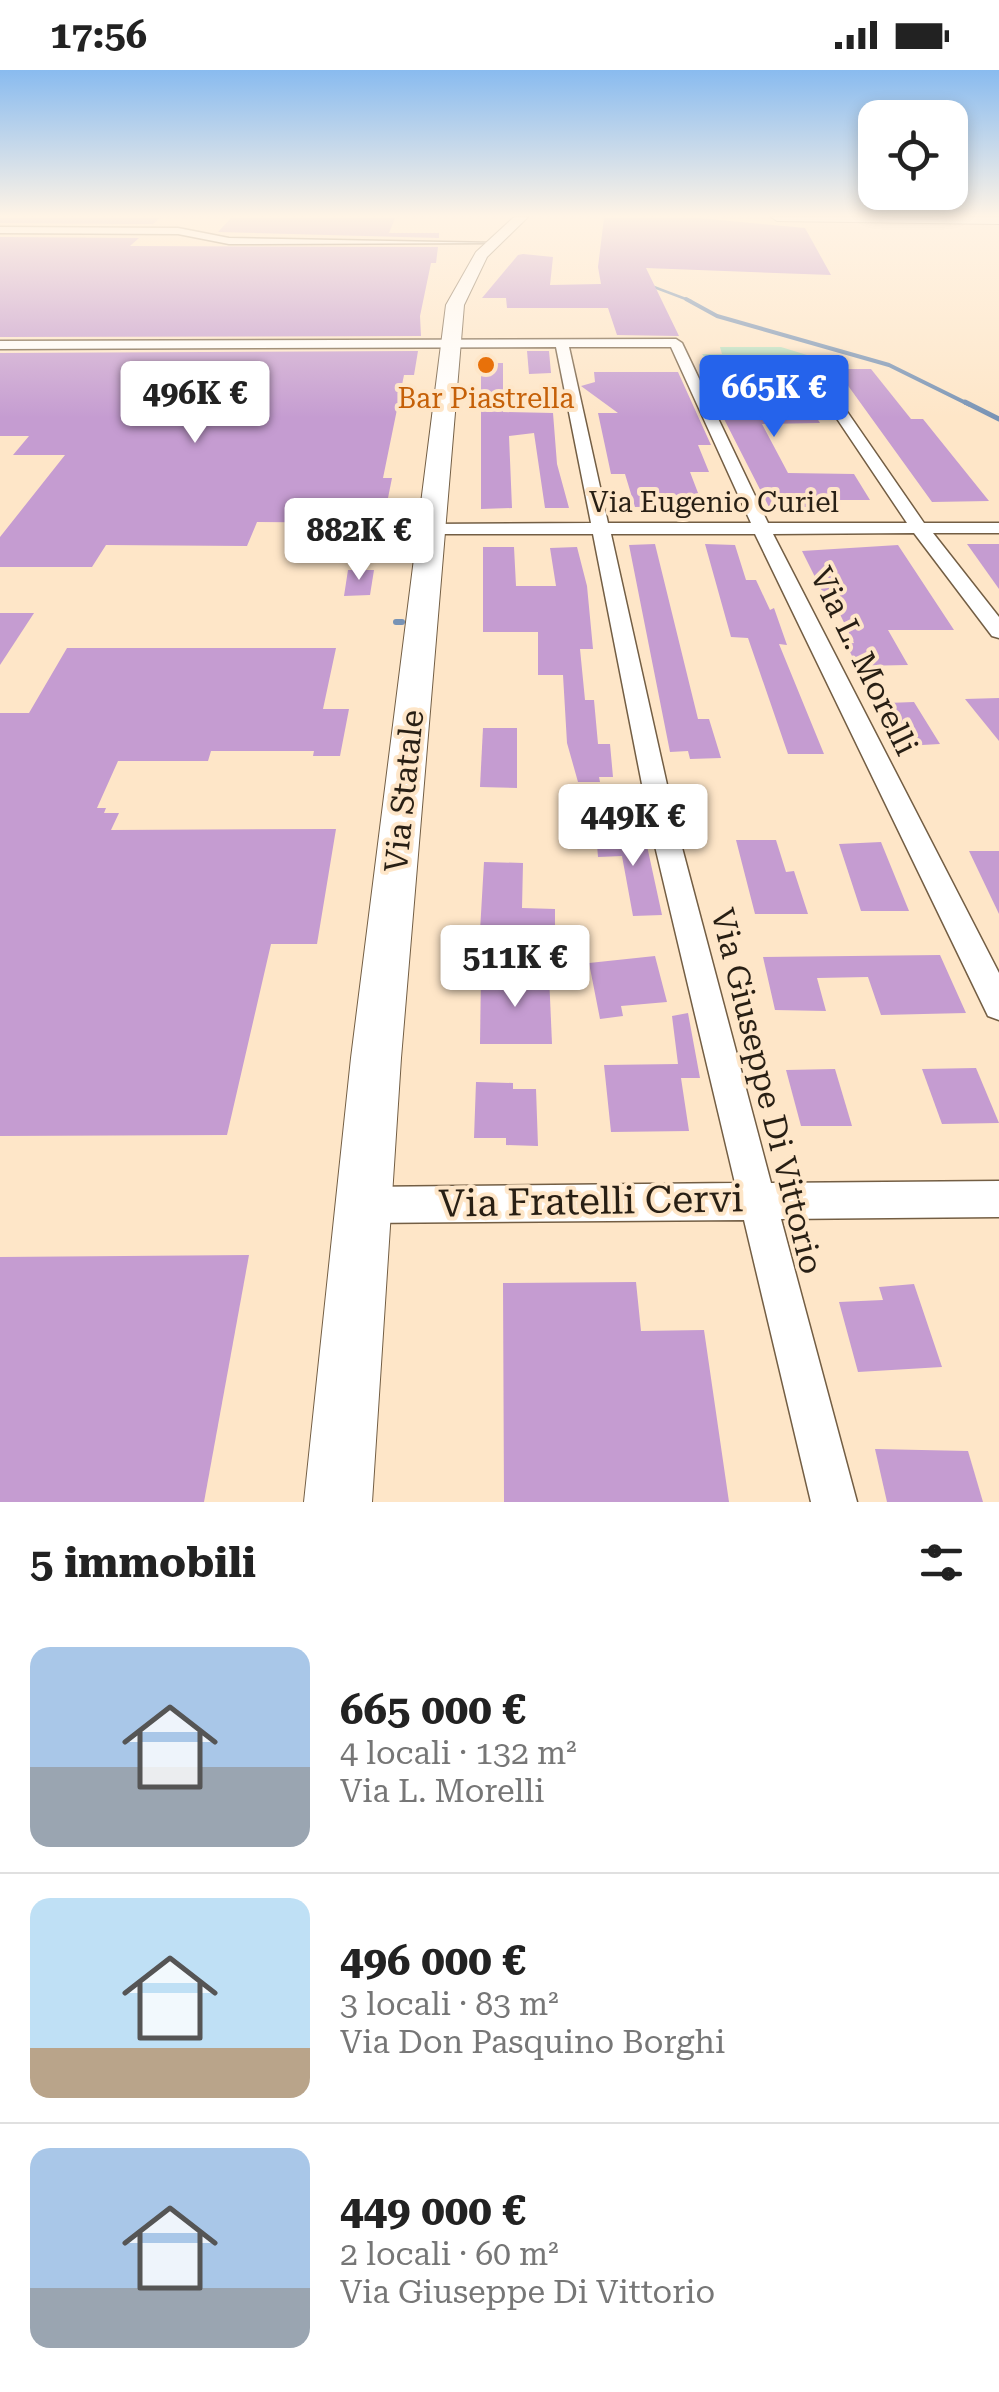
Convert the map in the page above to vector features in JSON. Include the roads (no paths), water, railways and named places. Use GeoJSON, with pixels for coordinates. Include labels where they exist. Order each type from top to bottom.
{"type":"FeatureCollection","features":[{"type":"Feature","properties":{"kind":"main road","name":"Via Statale"},"geometry":{"type":"LineString","coordinates":[[338,1502],[429,529],[455,305],[463,284]]}},
{"type":"Feature","properties":{"kind":"street","name":"Via L. Morelli"},"geometry":{"type":"LineString","coordinates":[[562,344],[676,343],[762,529],[999,1005]]}},
{"type":"Feature","properties":{"kind":"street"},"geometry":{"type":"LineString","coordinates":[[0,345],[562,344]]}},
{"type":"Feature","properties":{"kind":"street","name":"Via Giuseppe Di Vittorio"},"geometry":{"type":"LineString","coordinates":[[562,344],[663,825],[834,1502]]}},
{"type":"Feature","properties":{"kind":"street"},"geometry":{"type":"LineString","coordinates":[[814,374],[919,528],[999,631]]}},
{"type":"Feature","properties":{"kind":"street","name":"Via Eugenio Curiel"},"geometry":{"type":"LineString","coordinates":[[429,529],[999,528]]}},
{"type":"Feature","properties":{"kind":"street","name":"Via Fratelli Cervi"},"geometry":{"type":"LineString","coordinates":[[364,1204],[999,1199]]}},
{"type":"Feature","properties":{"kind":"waterway"},"geometry":{"type":"LineString","coordinates":[[646,284],[687,299]]}},
{"type":"Feature","properties":{"kind":"waterway"},"geometry":{"type":"LineString","coordinates":[[687,299],[691,301]]}},
{"type":"Feature","properties":{"kind":"waterway"},"geometry":{"type":"LineString","coordinates":[[687,299],[717,316],[889,365],[970,405]]}},
{"type":"Feature","properties":{"kind":"waterway"},"geometry":{"type":"LineString","coordinates":[[965,402],[999,419]]}},
{"type":"Feature","properties":{"kind":"waterway"},"geometry":{"type":"LineString","coordinates":[[396,622],[402,622]]}},
{"type":"Feature","properties":{"kind":"place","name":"Bar Piastrella"},"geometry":{"type":"Point","coordinates":[486,365]}}]}
